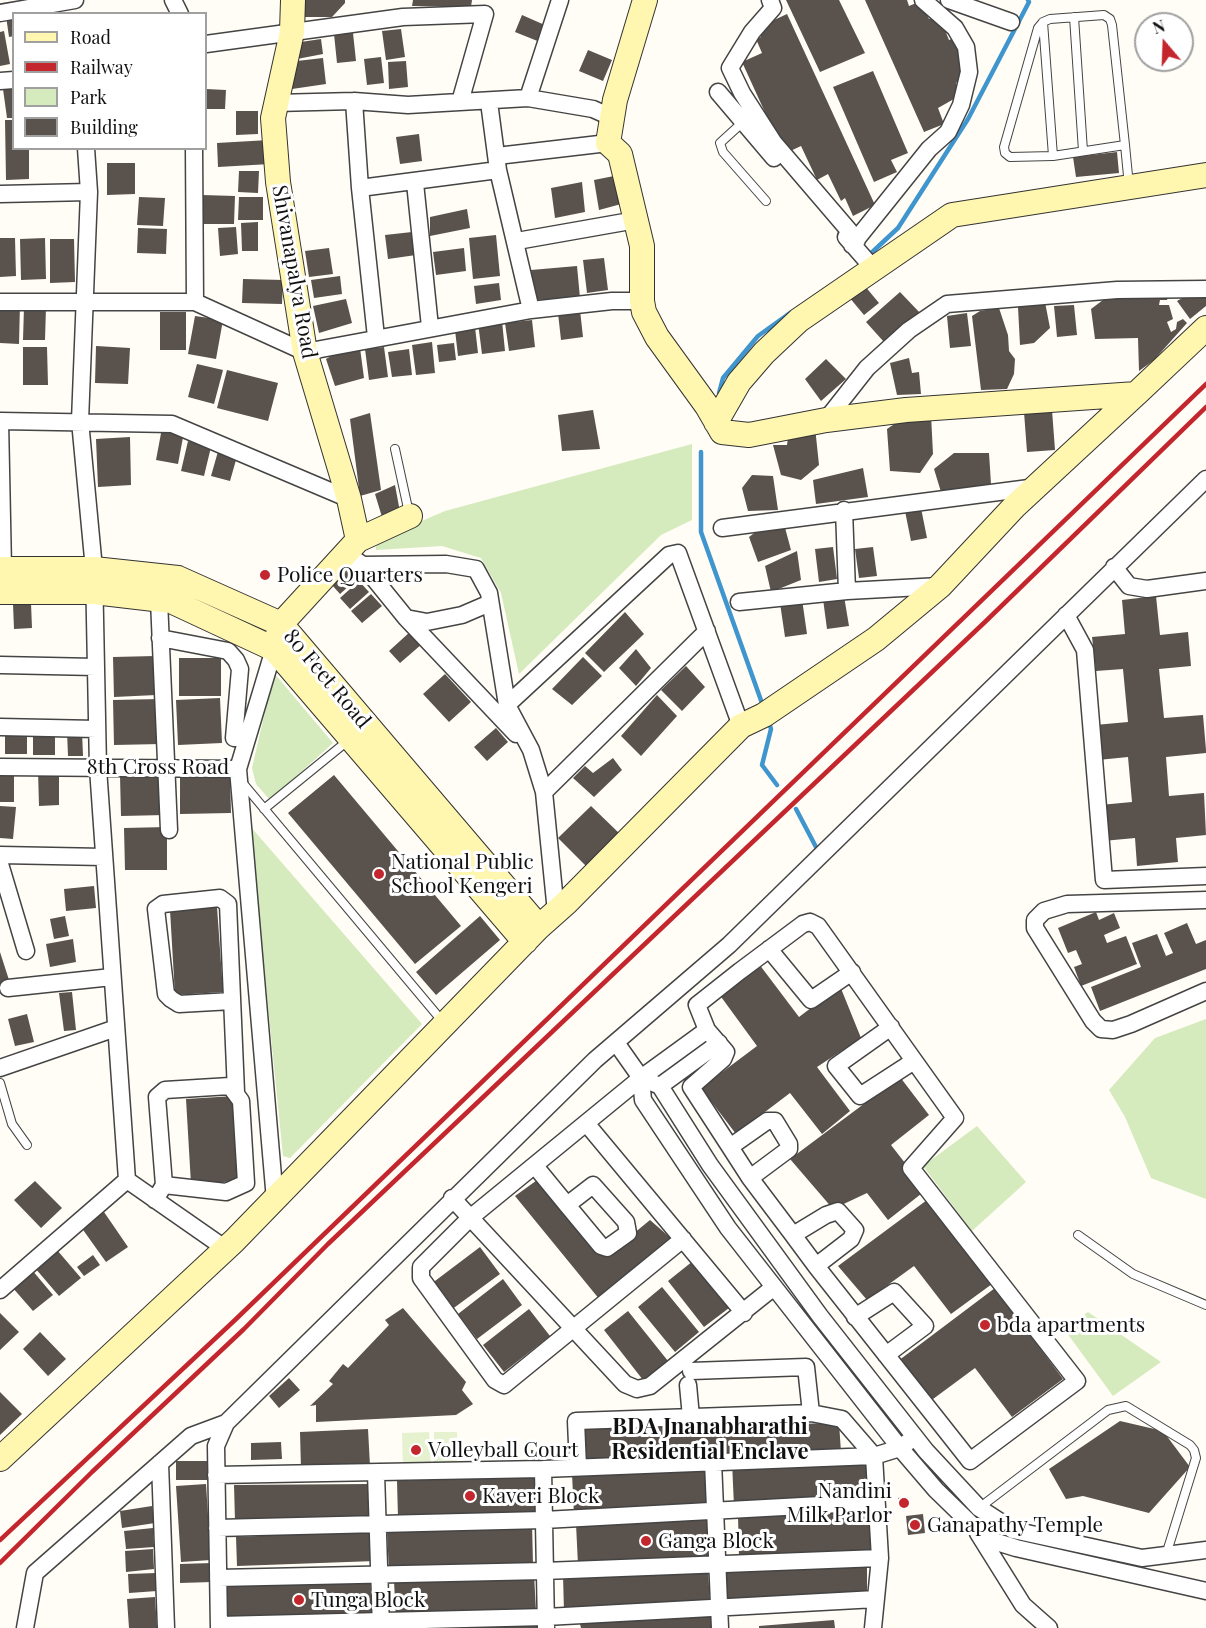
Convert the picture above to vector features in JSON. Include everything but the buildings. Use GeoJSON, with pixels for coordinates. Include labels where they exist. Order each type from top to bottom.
{"type":"FeatureCollection","features":[{"type":"Feature","properties":{"kind":"street"},"geometry":{"type":"LineString","coordinates":[[0,12],[59,9],[75,0]]}},
{"type":"Feature","properties":{"kind":"street","name":"Shivanapalya Road"},"geometry":{"type":"LineString","coordinates":[[293,0],[292,32],[273,118],[278,183],[305,352],[349,498],[356,553]]}},
{"type":"Feature","properties":{"kind":"street"},"geometry":{"type":"LineString","coordinates":[[401,0],[403,17]]}},
{"type":"Feature","properties":{"kind":"street"},"geometry":{"type":"LineString","coordinates":[[528,98],[560,0]]}},
{"type":"Feature","properties":{"kind":"street"},"geometry":{"type":"LineString","coordinates":[[608,143],[615,100],[645,0]]}},
{"type":"Feature","properties":{"kind":"street"},"geometry":{"type":"LineString","coordinates":[[765,139],[730,68],[752,32],[773,8],[770,0]]}},
{"type":"Feature","properties":{"kind":"street"},"geometry":{"type":"LineString","coordinates":[[855,242],[929,149],[948,132],[961,105],[969,72],[966,47],[955,28],[922,0]]}},
{"type":"Feature","properties":{"kind":"street"},"geometry":{"type":"LineString","coordinates":[[949,0],[1011,22]]}},
{"type":"Feature","properties":{"kind":"street"},"geometry":{"type":"LineString","coordinates":[[207,44],[486,5],[460,102]]}},
{"type":"Feature","properties":{"kind":"street"},"geometry":{"type":"LineString","coordinates":[[718,92],[743,122],[765,139],[855,242],[869,264]]}},
{"type":"Feature","properties":{"kind":"street"},"geometry":{"type":"LineString","coordinates":[[276,104],[354,101],[408,105],[528,98],[592,109],[613,118]]}},
{"type":"Feature","properties":{"kind":"street"},"geometry":{"type":"LineString","coordinates":[[354,101],[360,188],[376,337]]}},
{"type":"Feature","properties":{"kind":"street"},"geometry":{"type":"LineString","coordinates":[[489,102],[498,163],[531,310]]}},
{"type":"Feature","properties":{"kind":"street"},"geometry":{"type":"LineString","coordinates":[[360,188],[415,183],[498,163],[608,143]]}},
{"type":"Feature","properties":{"kind":"street"},"geometry":{"type":"LineString","coordinates":[[608,143],[620,154],[642,246],[642,301],[657,337],[722,432],[749,435],[826,420],[906,410],[1136,394]]}},
{"type":"Feature","properties":{"kind":"street"},"geometry":{"type":"LineString","coordinates":[[86,150],[89,192],[80,421],[94,581],[98,768],[127,1180]]}},
{"type":"Feature","properties":{"kind":"street"},"geometry":{"type":"LineString","coordinates":[[194,150],[195,302]]}},
{"type":"Feature","properties":{"kind":"street"},"geometry":{"type":"LineString","coordinates":[[716,422],[739,382],[764,353],[800,320],[869,264],[952,215],[1206,175]]}},
{"type":"Feature","properties":{"kind":"street"},"geometry":{"type":"LineString","coordinates":[[415,183],[430,327]]}},
{"type":"Feature","properties":{"kind":"street"},"geometry":{"type":"LineString","coordinates":[[0,194],[89,192]]}},
{"type":"Feature","properties":{"kind":"street"},"geometry":{"type":"LineString","coordinates":[[517,241],[636,220]]}},
{"type":"Feature","properties":{"kind":"street"},"geometry":{"type":"LineString","coordinates":[[826,420],[867,368],[909,330],[947,304],[1117,290],[1206,289]]}},
{"type":"Feature","properties":{"kind":"street"},"geometry":{"type":"LineString","coordinates":[[0,302],[195,302],[305,352],[531,310],[642,301]]}},
{"type":"Feature","properties":{"kind":"street"},"geometry":{"type":"LineString","coordinates":[[0,1459],[226,1249],[540,927],[741,726],[768,712],[876,639],[940,586],[1036,487],[1206,328]]}},
{"type":"Feature","properties":{"kind":"street"},"geometry":{"type":"LineString","coordinates":[[1,577],[0,421],[172,424],[349,498]]}},
{"type":"Feature","properties":{"kind":"street"},"geometry":{"type":"LineString","coordinates":[[876,1599],[719,1607],[546,1622],[219,1627],[216,1446],[226,1423],[452,1198],[595,1060],[617,1044],[729,945],[1206,479]]}},
{"type":"Feature","properties":{"kind":"street"},"geometry":{"type":"LineString","coordinates":[[722,528],[844,510],[1036,487]]}},
{"type":"Feature","properties":{"kind":"street"},"geometry":{"type":"LineString","coordinates":[[844,510],[847,591]]}},
{"type":"Feature","properties":{"kind":"street"},"geometry":{"type":"LineString","coordinates":[[281,624],[356,553],[410,516]]}},
{"type":"Feature","properties":{"kind":"street"},"geometry":{"type":"LineString","coordinates":[[356,553],[476,569],[489,593],[507,705],[531,750],[544,792],[540,927]]}},
{"type":"Feature","properties":{"kind":"street"},"geometry":{"type":"LineString","coordinates":[[356,553],[406,618],[531,750]]}},
{"type":"Feature","properties":{"kind":"street"},"geometry":{"type":"LineString","coordinates":[[507,705],[669,555],[678,553],[741,726]]}},
{"type":"Feature","properties":{"kind":"street"},"geometry":{"type":"LineString","coordinates":[[1114,567],[1129,586],[1147,589],[1206,580]]}},
{"type":"Feature","properties":{"kind":"street","name":"80 Feet Road"},"geometry":{"type":"LineString","coordinates":[[1,577],[94,581],[178,578],[281,624],[540,927]]}},
{"type":"Feature","properties":{"kind":"street","name":"80 Feet Road"},"geometry":{"type":"LineString","coordinates":[[94,581],[159,600],[171,601],[274,649],[351,739],[540,927]]}},
{"type":"Feature","properties":{"kind":"street"},"geometry":{"type":"LineString","coordinates":[[739,602],[847,591],[940,586]]}},
{"type":"Feature","properties":{"kind":"street"},"geometry":{"type":"LineString","coordinates":[[159,600],[169,830]]}},
{"type":"Feature","properties":{"kind":"street"},"geometry":{"type":"LineString","coordinates":[[406,618],[427,622],[462,615],[490,603]]}},
{"type":"Feature","properties":{"kind":"street"},"geometry":{"type":"LineString","coordinates":[[1066,615],[1085,650],[1104,880],[1206,876]]}},
{"type":"Feature","properties":{"kind":"street","name":"8th Cross Road"},"geometry":{"type":"LineString","coordinates":[[0,767],[168,769],[238,774],[281,624]]}},
{"type":"Feature","properties":{"kind":"street"},"geometry":{"type":"LineString","coordinates":[[544,792],[707,631]]}},
{"type":"Feature","properties":{"kind":"street"},"geometry":{"type":"LineString","coordinates":[[160,638],[228,651],[236,660],[240,669],[234,738]]}},
{"type":"Feature","properties":{"kind":"street"},"geometry":{"type":"LineString","coordinates":[[0,665],[96,667]]}},
{"type":"Feature","properties":{"kind":"street"},"geometry":{"type":"LineString","coordinates":[[0,727],[97,729]]}},
{"type":"Feature","properties":{"kind":"street"},"geometry":{"type":"LineString","coordinates":[[238,774],[275,1200]]}},
{"type":"Feature","properties":{"kind":"street"},"geometry":{"type":"LineString","coordinates":[[0,855],[104,857]]}},
{"type":"Feature","properties":{"kind":"street"},"geometry":{"type":"LineString","coordinates":[[0,864],[27,951]]}},
{"type":"Feature","properties":{"kind":"street"},"geometry":{"type":"LineString","coordinates":[[232,1001],[179,1004],[166,994],[156,909],[162,904],[220,898],[228,904],[236,1092]]}},
{"type":"Feature","properties":{"kind":"street"},"geometry":{"type":"LineString","coordinates":[[1206,900],[1067,904],[1044,911],[1035,920],[1035,928],[1093,1022],[1101,1029],[1113,1030],[1131,1024],[1206,991]]}},
{"type":"Feature","properties":{"kind":"street"},"geometry":{"type":"LineString","coordinates":[[951,1478],[970,1461],[1077,1382],[911,1168],[955,1118],[819,926],[810,922],[803,924],[698,1005],[707,1030],[726,1052],[723,1059],[691,1087],[750,1178],[855,1317],[970,1461]]}},
{"type":"Feature","properties":{"kind":"street"},"geometry":{"type":"LineString","coordinates":[[770,949],[812,999],[852,972]]}},
{"type":"Feature","properties":{"kind":"street"},"geometry":{"type":"LineString","coordinates":[[8,988],[112,977]]}},
{"type":"Feature","properties":{"kind":"street"},"geometry":{"type":"LineString","coordinates":[[891,1027],[836,1066],[860,1096],[914,1061]]}},
{"type":"Feature","properties":{"kind":"street"},"geometry":{"type":"LineString","coordinates":[[0,1068],[116,1028]]}},
{"type":"Feature","properties":{"kind":"street"},"geometry":{"type":"LineString","coordinates":[[683,1239],[504,1384],[495,1380],[421,1278],[421,1267],[470,1218],[641,1078],[707,1030]]}},
{"type":"Feature","properties":{"kind":"street"},"geometry":{"type":"LineString","coordinates":[[660,1086],[719,1043]]}},
{"type":"Feature","properties":{"kind":"street"},"geometry":{"type":"LineString","coordinates":[[617,1044],[641,1078],[643,1100],[684,1165],[728,1228],[900,1448],[936,1490],[973,1526],[987,1539],[1016,1548],[1206,1591]]}},
{"type":"Feature","properties":{"kind":"street"},"geometry":{"type":"LineString","coordinates":[[641,1078],[660,1086],[710,1165],[820,1316],[915,1437],[979,1508],[1013,1530],[1142,1558],[1166,1557],[1206,1550]]}},
{"type":"Feature","properties":{"kind":"street"},"geometry":{"type":"LineString","coordinates":[[230,1086],[241,1101],[246,1183],[226,1192],[159,1192],[157,1097],[165,1090],[230,1086]]}},
{"type":"Feature","properties":{"kind":"street"},"geometry":{"type":"LineString","coordinates":[[730,1147],[767,1121],[775,1121],[789,1144],[789,1149],[750,1178]]}},
{"type":"Feature","properties":{"kind":"street"},"geometry":{"type":"LineString","coordinates":[[586,1123],[744,1313]]}},
{"type":"Feature","properties":{"kind":"street"},"geometry":{"type":"LineString","coordinates":[[534,1166],[567,1205]]}},
{"type":"Feature","properties":{"kind":"street"},"geometry":{"type":"LineString","coordinates":[[127,1180],[159,1192],[226,1249]]}},
{"type":"Feature","properties":{"kind":"street"},"geometry":{"type":"LineString","coordinates":[[0,1290],[127,1180]]}},
{"type":"Feature","properties":{"kind":"street"},"geometry":{"type":"LineString","coordinates":[[452,1198],[625,1384],[637,1389],[650,1386],[774,1287]]}},
{"type":"Feature","properties":{"kind":"street"},"geometry":{"type":"LineString","coordinates":[[793,1235],[825,1215],[838,1211],[855,1230],[851,1239],[816,1266]]}},
{"type":"Feature","properties":{"kind":"street"},"geometry":{"type":"LineString","coordinates":[[855,1317],[894,1292],[925,1326],[886,1356]]}},
{"type":"Feature","properties":{"kind":"street"},"geometry":{"type":"LineString","coordinates":[[691,1417],[689,1378],[806,1367],[811,1413]]}},
{"type":"Feature","properties":{"kind":"street"},"geometry":{"type":"LineString","coordinates":[[578,1467],[576,1421],[811,1413],[842,1419],[874,1456],[880,1558],[873,1628]]}},
{"type":"Feature","properties":{"kind":"street"},"geometry":{"type":"LineString","coordinates":[[25,1628],[35,1573],[191,1436],[226,1423]]}},
{"type":"Feature","properties":{"kind":"street"},"geometry":{"type":"LineString","coordinates":[[216,1475],[376,1473],[874,1456],[900,1448],[915,1437]]}},
{"type":"Feature","properties":{"kind":"street"},"geometry":{"type":"LineString","coordinates":[[713,1461],[720,1628]]}},
{"type":"Feature","properties":{"kind":"street"},"geometry":{"type":"LineString","coordinates":[[160,1463],[166,1628]]}},
{"type":"Feature","properties":{"kind":"street"},"geometry":{"type":"LineString","coordinates":[[543,1468],[546,1622]]}},
{"type":"Feature","properties":{"kind":"street"},"geometry":{"type":"LineString","coordinates":[[376,1473],[381,1625]]}},
{"type":"Feature","properties":{"kind":"street"},"geometry":{"type":"LineString","coordinates":[[217,1528],[544,1520],[876,1502]]}},
{"type":"Feature","properties":{"kind":"street"},"geometry":{"type":"LineString","coordinates":[[973,1526],[1023,1605],[1045,1627]]}},
{"type":"Feature","properties":{"kind":"street"},"geometry":{"type":"LineString","coordinates":[[218,1578],[379,1575],[880,1558]]}},
{"type":"Feature","properties":{"kind":"lane"},"geometry":{"type":"LineString","coordinates":[[1125,145],[1053,156],[1010,157],[1005,153],[1004,147],[1038,28],[1043,22],[1050,19],[1104,15],[1110,19],[1125,145],[1129,186]]}},
{"type":"Feature","properties":{"kind":"lane"},"geometry":{"type":"LineString","coordinates":[[1074,17],[1083,151]]}},
{"type":"Feature","properties":{"kind":"lane"},"geometry":{"type":"LineString","coordinates":[[1043,22],[1053,156]]}},
{"type":"Feature","properties":{"kind":"lane"},"geometry":{"type":"LineString","coordinates":[[743,122],[720,143],[723,152],[766,201]]}},
{"type":"Feature","properties":{"kind":"lane"},"geometry":{"type":"LineString","coordinates":[[396,449],[410,516]]}},
{"type":"Feature","properties":{"kind":"lane"},"geometry":{"type":"LineString","coordinates":[[264,809],[351,739]]}},
{"type":"Feature","properties":{"kind":"lane"},"geometry":{"type":"LineString","coordinates":[[238,774],[264,809],[445,1024]]}},
{"type":"Feature","properties":{"kind":"lane"},"geometry":{"type":"LineString","coordinates":[[0,1083],[12,1124],[27,1145]]}},
{"type":"Feature","properties":{"kind":"lane"},"geometry":{"type":"LineString","coordinates":[[1078,1235],[1133,1274],[1206,1305]]}},
{"type":"Feature","properties":{"kind":"lane"},"geometry":{"type":"LineString","coordinates":[[979,1508],[1108,1410],[1126,1406],[1190,1445],[1194,1450],[1196,1458],[1166,1557]]}},
{"type":"Feature","properties":{"kind":"green space"},"geometry":{"type":"Polygon","coordinates":[[[692,444],[692,520],[661,535],[519,674],[501,593],[481,558],[442,546],[376,550],[375,541],[445,511],[692,444]]]}},
{"type":"Feature","properties":{"kind":"green space"},"geometry":{"type":"Polygon","coordinates":[[[274,673],[333,743],[270,800],[256,784],[252,768],[274,673]]]}},
{"type":"Feature","properties":{"kind":"green space"},"geometry":{"type":"Polygon","coordinates":[[[250,826],[422,1024],[290,1158],[283,1156],[250,826]]]}},
{"type":"Feature","properties":{"kind":"green space"},"geometry":{"type":"Polygon","coordinates":[[[1206,1019],[1206,1199],[1151,1178],[1125,1117],[1109,1090],[1155,1038],[1206,1019]]]}},
{"type":"Feature","properties":{"kind":"green space"},"geometry":{"type":"Polygon","coordinates":[[[977,1126],[1026,1182],[972,1231],[923,1166],[977,1126]]]}},
{"type":"Feature","properties":{"kind":"green space"},"geometry":{"type":"Polygon","coordinates":[[[1088,1312],[1161,1362],[1113,1396],[1064,1329],[1088,1312]]]}},
{"type":"Feature","properties":{"kind":"green space","name":"Volleyball Court"},"geometry":{"type":"Polygon","coordinates":[[[429,1432],[431,1467],[403,1469],[402,1433],[429,1432]]]}},
{"type":"Feature","properties":{"kind":"green space"},"geometry":{"type":"Polygon","coordinates":[[[434,1432],[457,1432],[457,1464],[434,1464],[434,1432]]]}},
{"type":"Feature","properties":{"kind":"waterway"},"geometry":{"type":"LineString","coordinates":[[867,257],[898,228],[968,119],[1028,0]]}},
{"type":"Feature","properties":{"kind":"waterway"},"geometry":{"type":"LineString","coordinates":[[719,393],[723,378],[758,336],[790,313]]}},
{"type":"Feature","properties":{"kind":"waterway"},"geometry":{"type":"LineString","coordinates":[[701,452],[701,532],[763,706]]}},
{"type":"Feature","properties":{"kind":"waterway"},"geometry":{"type":"LineString","coordinates":[[769,722],[771,729],[762,765],[777,785]]}},
{"type":"Feature","properties":{"kind":"waterway"},"geometry":{"type":"LineString","coordinates":[[796,809],[816,847]]}},
{"type":"Feature","properties":{"kind":"railway"},"geometry":{"type":"LineString","coordinates":[[0,1540],[235,1320],[1206,384]]}},
{"type":"Feature","properties":{"kind":"railway"},"geometry":{"type":"LineString","coordinates":[[0,1563],[92,1472],[244,1329],[328,1244],[986,621],[1206,407]]}},
{"type":"Feature","properties":{"kind":"place","name":"Police Quarters"},"geometry":{"type":"Point","coordinates":[265,575]}},
{"type":"Feature","properties":{"kind":"place","name":"National Public School Kengeri"},"geometry":{"type":"Point","coordinates":[379,874]}},
{"type":"Feature","properties":{"kind":"place","name":"bda apartments"},"geometry":{"type":"Point","coordinates":[985,1325]}},
{"type":"Feature","properties":{"kind":"place","name":"Volleyball Court"},"geometry":{"type":"Point","coordinates":[416,1450]}},
{"type":"Feature","properties":{"kind":"place","name":"Kaveri Block"},"geometry":{"type":"Point","coordinates":[470,1496]}},
{"type":"Feature","properties":{"kind":"place","name":"Nandini Milk Parlor"},"geometry":{"type":"Point","coordinates":[904,1503]}},
{"type":"Feature","properties":{"kind":"place","name":"Ganapathy Temple"},"geometry":{"type":"Point","coordinates":[915,1525]}},
{"type":"Feature","properties":{"kind":"place","name":"Ganga Block"},"geometry":{"type":"Point","coordinates":[646,1541]}},
{"type":"Feature","properties":{"kind":"place","name":"Tunga Block"},"geometry":{"type":"Point","coordinates":[299,1600]}},
{"type":"Feature","properties":{"kind":"district","name":"BDA Jnanabharathi Residential Enclave"},"geometry":{"type":"Point","coordinates":[710,1440]}}]}
